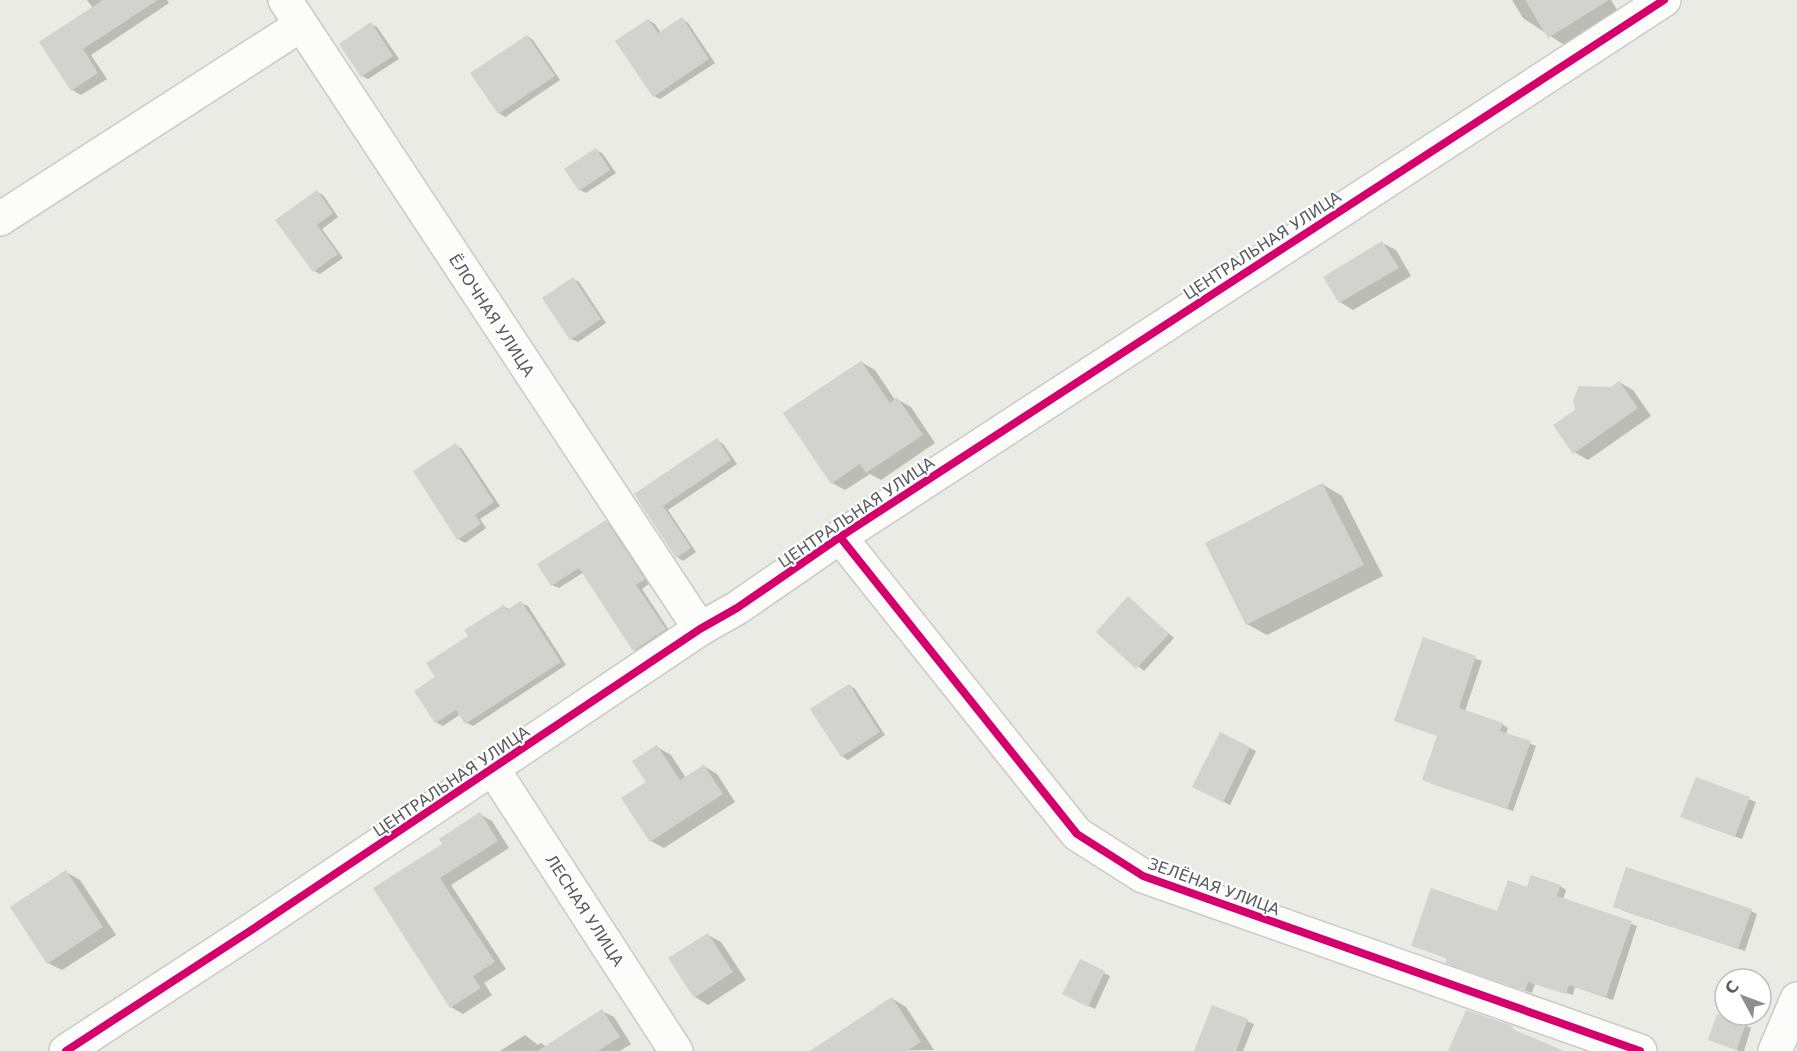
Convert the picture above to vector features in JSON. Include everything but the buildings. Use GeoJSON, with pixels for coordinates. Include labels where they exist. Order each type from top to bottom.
{"type":"FeatureCollection","features":[{"type":"Feature","properties":{"kind":"street","name":"ЦЕНТРАЛЬНАЯ УЛИЦА"},"geometry":{"type":"LineString","coordinates":[[66,1051],[493,770],[700,629],[737,608],[840,537],[1664,0]]}},
{"type":"Feature","properties":{"kind":"street"},"geometry":{"type":"LineString","coordinates":[[0,219],[293,13]]}},
{"type":"Feature","properties":{"kind":"street","name":"ЁЛОЧНАЯ УЛИЦА"},"geometry":{"type":"LineString","coordinates":[[293,13],[700,629]]}},
{"type":"Feature","properties":{"kind":"street","name":"ЗЕЛЁНАЯ УЛИЦА"},"geometry":{"type":"LineString","coordinates":[[840,537],[1077,834],[1143,876],[1640,1051]]}},
{"type":"Feature","properties":{"kind":"street","name":"ЛЕСНАЯ УЛИЦА"},"geometry":{"type":"LineString","coordinates":[[493,770],[676,1051]]}},
{"type":"Feature","properties":{"kind":"street"},"geometry":{"type":"LineString","coordinates":[[1775,1051],[1797,999]]}},
{"type":"Feature","properties":{"kind":"cycle path"},"geometry":{"type":"LineString","coordinates":[[66,1051],[256,927],[700,629],[737,608],[840,537],[1664,0]]}},
{"type":"Feature","properties":{"kind":"cycle path"},"geometry":{"type":"LineString","coordinates":[[840,537],[1077,834],[1143,876],[1640,1051]]}}]}
